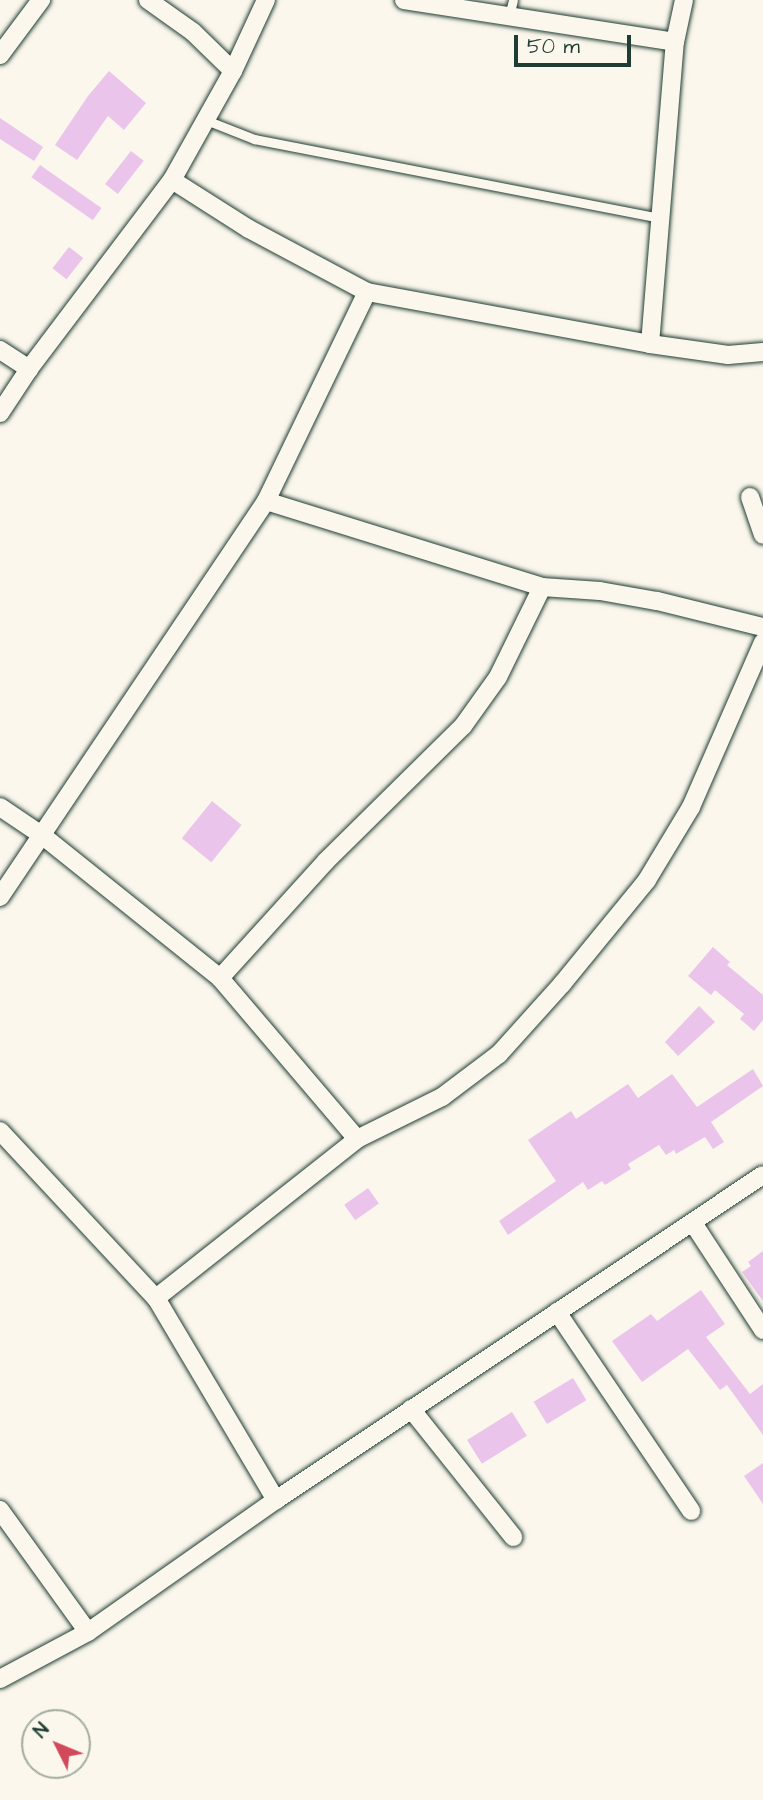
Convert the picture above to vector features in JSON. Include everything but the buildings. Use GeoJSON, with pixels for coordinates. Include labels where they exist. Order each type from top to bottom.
{"type":"FeatureCollection","features":[{"type":"Feature","properties":{"kind":"street"},"geometry":{"type":"LineString","coordinates":[[0,55],[41,0]]}},
{"type":"Feature","properties":{"kind":"street"},"geometry":{"type":"LineString","coordinates":[[148,0],[193,32],[233,71]]}},
{"type":"Feature","properties":{"kind":"street"},"geometry":{"type":"LineString","coordinates":[[0,413],[29,369],[173,180],[233,71],[266,0]]}},
{"type":"Feature","properties":{"kind":"street"},"geometry":{"type":"LineString","coordinates":[[404,0],[675,42]]}},
{"type":"Feature","properties":{"kind":"street"},"geometry":{"type":"LineString","coordinates":[[650,344],[675,42],[684,0]]}},
{"type":"Feature","properties":{"kind":"street"},"geometry":{"type":"LineString","coordinates":[[173,180],[249,229],[367,292],[650,344],[728,355],[763,352]]}},
{"type":"Feature","properties":{"kind":"street"},"geometry":{"type":"LineString","coordinates":[[0,897],[266,501],[367,292]]}},
{"type":"Feature","properties":{"kind":"street"},"geometry":{"type":"LineString","coordinates":[[0,350],[29,369]]}},
{"type":"Feature","properties":{"kind":"street"},"geometry":{"type":"LineString","coordinates":[[750,497],[763,535]]}},
{"type":"Feature","properties":{"kind":"street"},"geometry":{"type":"LineString","coordinates":[[266,501],[542,587],[634,597],[763,627]]}},
{"type":"Feature","properties":{"kind":"street"},"geometry":{"type":"LineString","coordinates":[[220,978],[326,860],[463,726],[498,677],[542,587]]}},
{"type":"Feature","properties":{"kind":"street"},"geometry":{"type":"LineString","coordinates":[[156,1298],[357,1139],[442,1097],[499,1054],[647,880],[691,807],[763,642]]}},
{"type":"Feature","properties":{"kind":"street"},"geometry":{"type":"LineString","coordinates":[[0,807],[43,836],[220,978],[357,1139]]}},
{"type":"Feature","properties":{"kind":"street"},"geometry":{"type":"LineString","coordinates":[[0,1131],[156,1298],[276,1500]]}},
{"type":"Feature","properties":{"kind":"street"},"geometry":{"type":"LineString","coordinates":[[0,1679],[88,1632],[276,1500],[763,1175]]}},
{"type":"Feature","properties":{"kind":"street"},"geometry":{"type":"LineString","coordinates":[[692,1223],[763,1330]]}},
{"type":"Feature","properties":{"kind":"street"},"geometry":{"type":"LineString","coordinates":[[557,1312],[691,1511]]}},
{"type":"Feature","properties":{"kind":"street"},"geometry":{"type":"LineString","coordinates":[[411,1409],[513,1537]]}},
{"type":"Feature","properties":{"kind":"street"},"geometry":{"type":"LineString","coordinates":[[0,1510],[88,1632]]}},
{"type":"Feature","properties":{"kind":"lane"},"geometry":{"type":"LineString","coordinates":[[509,18],[513,0]]}},
{"type":"Feature","properties":{"kind":"lane"},"geometry":{"type":"LineString","coordinates":[[206,120],[254,139],[659,218]]}}]}
